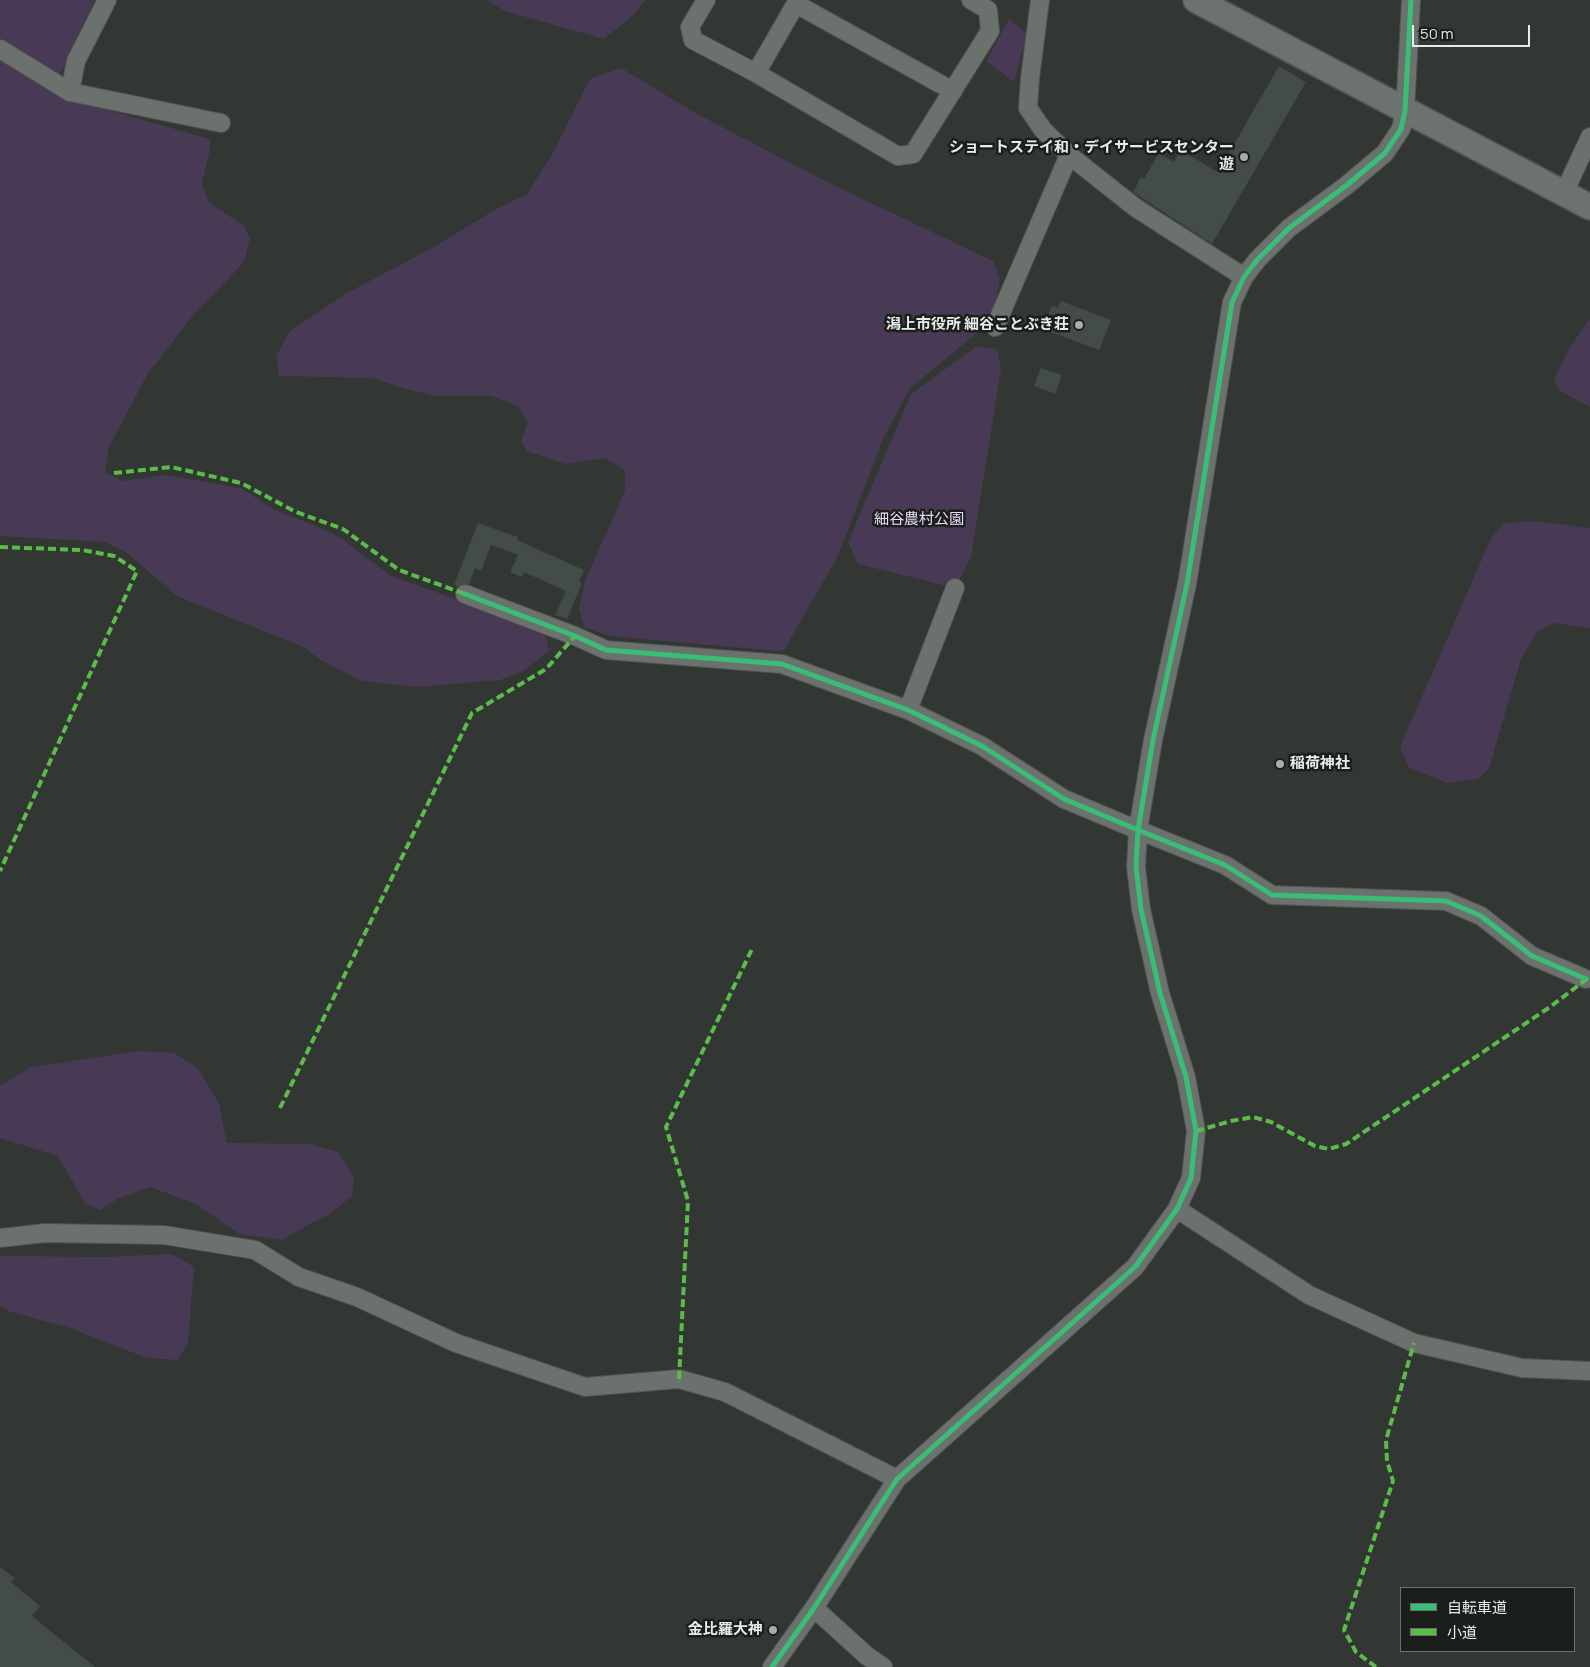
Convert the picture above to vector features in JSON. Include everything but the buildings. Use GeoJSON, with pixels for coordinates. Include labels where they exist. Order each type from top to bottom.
{"type":"FeatureCollection","features":[{"type":"Feature","properties":{"kind":"street"},"geometry":{"type":"LineString","coordinates":[[70,92],[76,61],[107,0]]}},
{"type":"Feature","properties":{"kind":"street"},"geometry":{"type":"LineString","coordinates":[[706,0],[690,28],[694,40],[756,73],[898,156],[914,154],[990,31],[988,10],[971,0]]}},
{"type":"Feature","properties":{"kind":"street"},"geometry":{"type":"LineString","coordinates":[[1040,0],[1028,108],[1043,130],[1069,155],[1136,208],[1244,278]]}},
{"type":"Feature","properties":{"kind":"street"},"geometry":{"type":"LineString","coordinates":[[1196,0],[1590,208]]}},
{"type":"Feature","properties":{"kind":"street"},"geometry":{"type":"LineString","coordinates":[[772,1667],[814,1608],[897,1480],[1135,1267],[1178,1209],[1191,1178],[1196,1131],[1186,1077],[1160,993],[1140,909],[1136,867],[1138,830],[1153,740],[1187,584],[1232,302],[1256,260],[1289,228],[1347,185],[1385,153],[1401,129],[1405,111],[1411,0]]}},
{"type":"Feature","properties":{"kind":"street"},"geometry":{"type":"LineString","coordinates":[[756,73],[797,2],[953,91]]}},
{"type":"Feature","properties":{"kind":"street"},"geometry":{"type":"LineString","coordinates":[[0,49],[70,92],[221,123]]}},
{"type":"Feature","properties":{"kind":"street"},"geometry":{"type":"LineString","coordinates":[[1564,193],[1590,137]]}},
{"type":"Feature","properties":{"kind":"street"},"geometry":{"type":"LineString","coordinates":[[995,327],[1069,155]]}},
{"type":"Feature","properties":{"kind":"street"},"geometry":{"type":"LineString","coordinates":[[908,710],[955,588]]}},
{"type":"Feature","properties":{"kind":"street"},"geometry":{"type":"LineString","coordinates":[[465,594],[575,636],[606,650],[782,664],[908,710],[982,746],[1064,799],[1225,865],[1272,895],[1446,901],[1481,916],[1532,956],[1586,979]]}},
{"type":"Feature","properties":{"kind":"street"},"geometry":{"type":"LineString","coordinates":[[1178,1209],[1309,1295],[1414,1343],[1522,1368],[1590,1371]]}},
{"type":"Feature","properties":{"kind":"street"},"geometry":{"type":"LineString","coordinates":[[0,1238],[45,1234],[164,1235],[255,1250],[299,1276],[357,1297],[456,1343],[585,1387],[679,1379],[725,1392],[897,1480]]}},
{"type":"Feature","properties":{"kind":"street"},"geometry":{"type":"LineString","coordinates":[[814,1608],[867,1656],[883,1667]]}},
{"type":"Feature","properties":{"kind":"green space"},"geometry":{"type":"Polygon","coordinates":[[[0,0],[95,0],[69,53],[63,70],[56,76],[0,42],[0,0]]]}},
{"type":"Feature","properties":{"kind":"green space"},"geometry":{"type":"Polygon","coordinates":[[[487,0],[646,0],[633,15],[604,39],[505,11],[487,0]]]}},
{"type":"Feature","properties":{"kind":"green space"},"geometry":{"type":"Polygon","coordinates":[[[1009,19],[1027,33],[1014,82],[986,61],[1009,19]]]}},
{"type":"Feature","properties":{"kind":"green space"},"geometry":{"type":"Polygon","coordinates":[[[0,58],[72,100],[210,139],[210,150],[202,183],[208,202],[244,226],[250,238],[244,262],[190,319],[148,373],[109,447],[105,472],[123,481],[166,475],[241,488],[273,509],[323,529],[342,539],[391,576],[545,631],[549,651],[523,671],[500,680],[416,687],[362,681],[319,659],[306,648],[177,596],[126,552],[105,542],[0,536],[0,58]]]}},
{"type":"Feature","properties":{"kind":"green space"},"geometry":{"type":"Polygon","coordinates":[[[621,68],[699,115],[823,180],[993,261],[1000,279],[995,307],[982,329],[910,388],[883,439],[838,556],[784,650],[609,636],[584,627],[579,609],[586,579],[625,491],[625,470],[605,458],[565,464],[527,451],[521,441],[528,422],[518,406],[491,396],[435,396],[402,388],[373,378],[279,376],[276,356],[290,331],[347,293],[434,247],[496,209],[526,195],[552,155],[590,79],[621,68]]]}},
{"type":"Feature","properties":{"kind":"green space"},"geometry":{"type":"Polygon","coordinates":[[[1590,319],[1590,407],[1560,391],[1554,379],[1570,347],[1590,319]]]}},
{"type":"Feature","properties":{"kind":"green space","name":"細谷農村公園"},"geometry":{"type":"Polygon","coordinates":[[[977,346],[997,349],[1001,369],[971,557],[955,588],[858,564],[848,542],[911,394],[977,346]]]}},
{"type":"Feature","properties":{"kind":"green space"},"geometry":{"type":"Polygon","coordinates":[[[1536,521],[1590,528],[1590,628],[1554,623],[1538,631],[1521,659],[1489,768],[1478,779],[1448,783],[1409,768],[1400,747],[1492,536],[1504,523],[1536,521]]]}},
{"type":"Feature","properties":{"kind":"green space"},"geometry":{"type":"Polygon","coordinates":[[[140,1051],[174,1053],[198,1068],[219,1104],[227,1143],[309,1144],[338,1152],[354,1177],[352,1196],[327,1216],[309,1224],[283,1240],[240,1234],[194,1203],[150,1187],[117,1199],[100,1210],[85,1203],[58,1156],[0,1138],[0,1086],[31,1067],[140,1051]]]}},
{"type":"Feature","properties":{"kind":"green space"},"geometry":{"type":"Polygon","coordinates":[[[172,1254],[194,1267],[188,1343],[178,1360],[147,1358],[70,1328],[11,1312],[0,1306],[0,1256],[105,1257],[172,1254]]]}},
{"type":"Feature","properties":{"kind":"marked path"},"geometry":{"type":"LineString","coordinates":[[114,473],[171,467],[241,483],[296,512],[343,529],[399,570],[465,594]]}},
{"type":"Feature","properties":{"kind":"marked path"},"geometry":{"type":"LineString","coordinates":[[0,547],[82,550],[114,556],[137,571],[0,871]]}},
{"type":"Feature","properties":{"kind":"marked path"},"geometry":{"type":"LineString","coordinates":[[280,1108],[472,713],[546,669],[575,636]]}},
{"type":"Feature","properties":{"kind":"marked path"},"geometry":{"type":"LineString","coordinates":[[679,1379],[688,1201],[666,1127],[752,949]]}},
{"type":"Feature","properties":{"kind":"marked path"},"geometry":{"type":"LineString","coordinates":[[1196,1131],[1253,1117],[1271,1122],[1315,1146],[1329,1149],[1346,1144],[1550,1007],[1588,978]]}},
{"type":"Feature","properties":{"kind":"marked path"},"geometry":{"type":"LineString","coordinates":[[1376,1667],[1356,1652],[1344,1630],[1393,1481],[1387,1461],[1386,1440],[1414,1343]]}},
{"type":"Feature","properties":{"kind":"cycle path"},"geometry":{"type":"LineString","coordinates":[[772,1667],[814,1608],[897,1479],[1135,1267],[1177,1209],[1191,1178],[1196,1131],[1186,1077],[1160,993],[1141,909],[1136,867],[1138,830],[1153,740],[1187,584],[1232,302],[1244,277],[1257,260],[1289,228],[1347,185],[1385,153],[1401,129],[1405,111],[1411,0]]}},
{"type":"Feature","properties":{"kind":"cycle path"},"geometry":{"type":"LineString","coordinates":[[465,594],[575,636],[606,650],[782,664],[908,710],[982,746],[1064,799],[1225,865],[1272,895],[1446,901],[1481,916],[1532,956],[1586,979]]}},
{"type":"Feature","properties":{"kind":"place","name":"ショートステイ和・デイサービスセンター 遊"},"geometry":{"type":"Point","coordinates":[1244,157]}},
{"type":"Feature","properties":{"kind":"place","name":"潟上市役所 細谷ことぶき荘"},"geometry":{"type":"Point","coordinates":[1079,325]}},
{"type":"Feature","properties":{"kind":"place","name":"稲荷神社"},"geometry":{"type":"Point","coordinates":[1280,764]}},
{"type":"Feature","properties":{"kind":"place","name":"金比羅大神"},"geometry":{"type":"Point","coordinates":[773,1630]}}]}
